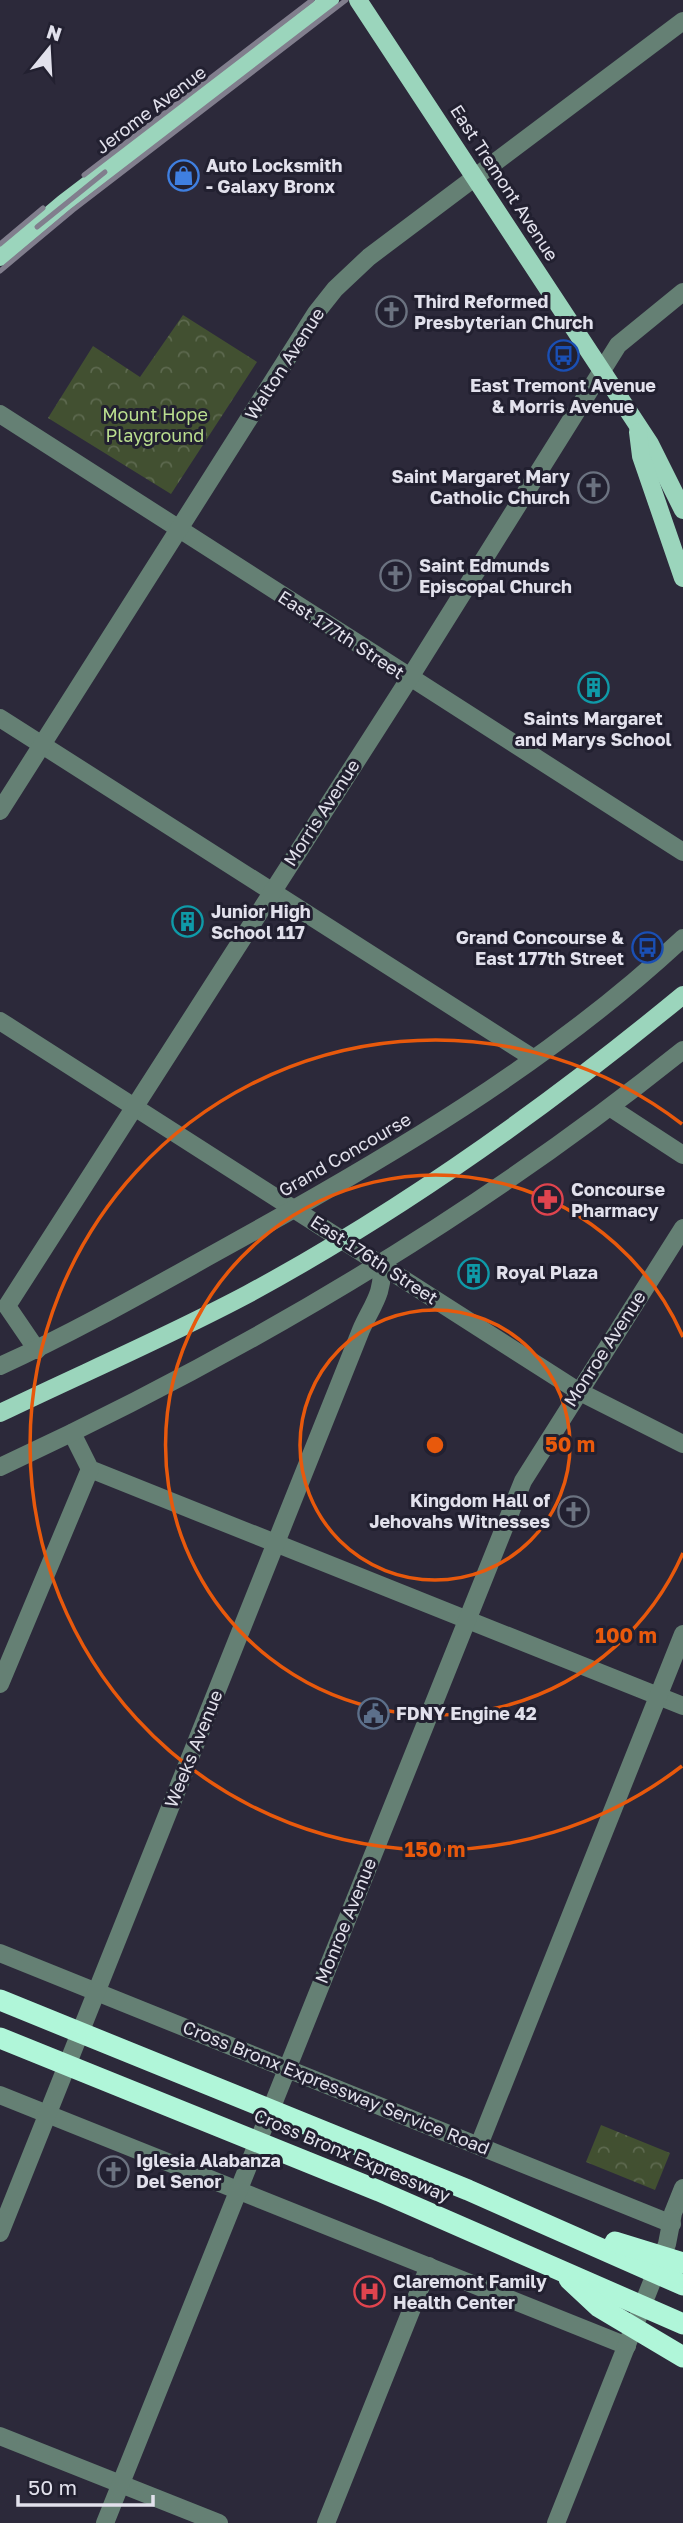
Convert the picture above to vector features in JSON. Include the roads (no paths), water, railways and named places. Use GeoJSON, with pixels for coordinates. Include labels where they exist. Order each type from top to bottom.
{"type":"FeatureCollection","features":[{"type":"Feature","properties":{"kind":"highway","name":"Cross Bronx Expressway"},"geometry":{"type":"LineString","coordinates":[[0,2000],[518,2212],[683,2285]]}},
{"type":"Feature","properties":{"kind":"highway","name":"Cross Bronx Expressway"},"geometry":{"type":"LineString","coordinates":[[0,2038],[260,2142],[554,2266],[683,2324]]}},
{"type":"Feature","properties":{"kind":"highway"},"geometry":{"type":"LineString","coordinates":[[518,2212],[683,2263]]}},
{"type":"Feature","properties":{"kind":"highway"},"geometry":{"type":"LineString","coordinates":[[554,2266],[599,2307],[683,2357]]}},
{"type":"Feature","properties":{"kind":"main road","name":"Jerome Avenue"},"geometry":{"type":"LineString","coordinates":[[0,257],[64,203],[330,0]]}},
{"type":"Feature","properties":{"kind":"main road","name":"East Tremont Avenue"},"geometry":{"type":"LineString","coordinates":[[358,0],[637,425],[657,457],[683,510]]}},
{"type":"Feature","properties":{"kind":"main road","name":"East Tremont Avenue"},"geometry":{"type":"LineString","coordinates":[[637,425],[641,456],[680,555],[683,578]]}},
{"type":"Feature","properties":{"kind":"main road","name":"East Tremont Avenue"},"geometry":{"type":"LineString","coordinates":[[657,457],[683,480]]}},
{"type":"Feature","properties":{"kind":"main road"},"geometry":{"type":"LineString","coordinates":[[0,1413],[170,1334],[342,1240],[547,1104],[683,995]]}},
{"type":"Feature","properties":{"kind":"street","name":"Walton Avenue"},"geometry":{"type":"LineString","coordinates":[[0,811],[316,313],[335,289],[369,257],[683,21]]}},
{"type":"Feature","properties":{"kind":"street","name":"Morris Avenue"},"geometry":{"type":"LineString","coordinates":[[37,1350],[7,1306],[409,679],[623,338],[683,292]]}},
{"type":"Feature","properties":{"kind":"street","name":"East 177th Street"},"geometry":{"type":"LineString","coordinates":[[0,414],[409,679],[683,852]]}},
{"type":"Feature","properties":{"kind":"street"},"geometry":{"type":"LineString","coordinates":[[0,718],[533,1058]]}},
{"type":"Feature","properties":{"kind":"street","name":"Grand Concourse"},"geometry":{"type":"LineString","coordinates":[[0,1366],[37,1350],[295,1209],[428,1131],[533,1058],[638,979],[683,938]]}},
{"type":"Feature","properties":{"kind":"street","name":"East 176th Street"},"geometry":{"type":"LineString","coordinates":[[0,1021],[578,1391],[683,1444]]}},
{"type":"Feature","properties":{"kind":"street"},"geometry":{"type":"LineString","coordinates":[[0,1467],[72,1433],[295,1316],[381,1265],[611,1108],[683,1050]]}},
{"type":"Feature","properties":{"kind":"street"},"geometry":{"type":"LineString","coordinates":[[611,1108],[683,1154]]}},
{"type":"Feature","properties":{"kind":"street","name":"Monroe Avenue"},"geometry":{"type":"LineString","coordinates":[[105,2523],[523,1481],[683,1228]]}},
{"type":"Feature","properties":{"kind":"street","name":"Weeks Avenue"},"geometry":{"type":"LineString","coordinates":[[0,2233],[361,1330],[377,1301],[382,1284],[381,1265]]}},
{"type":"Feature","properties":{"kind":"street"},"geometry":{"type":"LineString","coordinates":[[72,1433],[90,1469],[683,1706]]}},
{"type":"Feature","properties":{"kind":"street"},"geometry":{"type":"LineString","coordinates":[[0,1684],[79,1487],[90,1469]]}},
{"type":"Feature","properties":{"kind":"street"},"geometry":{"type":"LineString","coordinates":[[479,2145],[683,1634]]}},
{"type":"Feature","properties":{"kind":"street","name":"Cross Bronx Expressway Service Road"},"geometry":{"type":"LineString","coordinates":[[0,1954],[671,2224]]}},
{"type":"Feature","properties":{"kind":"street"},"geometry":{"type":"LineString","coordinates":[[0,2095],[429,2266],[629,2341]]}},
{"type":"Feature","properties":{"kind":"street"},"geometry":{"type":"LineString","coordinates":[[556,2523],[667,2244],[683,2188]]}},
{"type":"Feature","properties":{"kind":"street"},"geometry":{"type":"LineString","coordinates":[[327,2523],[429,2266]]}},
{"type":"Feature","properties":{"kind":"street"},"geometry":{"type":"LineString","coordinates":[[0,2436],[219,2523]]}},
{"type":"Feature","properties":{"kind":"railway"},"geometry":{"type":"LineString","coordinates":[[84,175],[312,0]]}},
{"type":"Feature","properties":{"kind":"railway"},"geometry":{"type":"LineString","coordinates":[[0,271],[73,210],[346,0]]}},
{"type":"Feature","properties":{"kind":"railway"},"geometry":{"type":"LineString","coordinates":[[37,227],[105,172]]}},
{"type":"Feature","properties":{"kind":"railway"},"geometry":{"type":"LineString","coordinates":[[0,244],[43,208]]}},
{"type":"Feature","properties":{"kind":"place","name":"Auto Locksmith - Galaxy Bronx"},"geometry":{"type":"Point","coordinates":[183,176]}},
{"type":"Feature","properties":{"kind":"place","name":"Third Reformed Presbyterian Church"},"geometry":{"type":"Point","coordinates":[391,312]}},
{"type":"Feature","properties":{"kind":"place","name":"East Tremont Avenue & Morris Avenue"},"geometry":{"type":"Point","coordinates":[563,355]}},
{"type":"Feature","properties":{"kind":"place","name":"Saint Margaret Mary Catholic Church"},"geometry":{"type":"Point","coordinates":[593,487]}},
{"type":"Feature","properties":{"kind":"place","name":"Saint Edmunds Episcopal Church"},"geometry":{"type":"Point","coordinates":[396,576]}},
{"type":"Feature","properties":{"kind":"place","name":"Saints Margaret and Marys School"},"geometry":{"type":"Point","coordinates":[593,688]}},
{"type":"Feature","properties":{"kind":"place","name":"Junior High School 117"},"geometry":{"type":"Point","coordinates":[188,922]}},
{"type":"Feature","properties":{"kind":"place","name":"Grand Concourse & East 177th Street"},"geometry":{"type":"Point","coordinates":[647,948]}},
{"type":"Feature","properties":{"kind":"place","name":"Concourse Pharmacy"},"geometry":{"type":"Point","coordinates":[548,1200]}},
{"type":"Feature","properties":{"kind":"place","name":"Royal Plaza"},"geometry":{"type":"Point","coordinates":[473,1273]}},
{"type":"Feature","properties":{"kind":"place","name":"Kingdom Hall of Jehovahs Witnesses"},"geometry":{"type":"Point","coordinates":[573,1511]}},
{"type":"Feature","properties":{"kind":"place","name":"FDNY Engine 42"},"geometry":{"type":"Point","coordinates":[373,1714]}},
{"type":"Feature","properties":{"kind":"place","name":"Iglesia Alabanza Del Senor"},"geometry":{"type":"Point","coordinates":[113,2171]}},
{"type":"Feature","properties":{"kind":"place","name":"Claremont Family Health Center"},"geometry":{"type":"Point","coordinates":[370,2292]}},
{"type":"Feature","properties":{"kind":"park label","name":"Mount Hope Playground"},"geometry":{"type":"Point","coordinates":[155,425]}}]}
